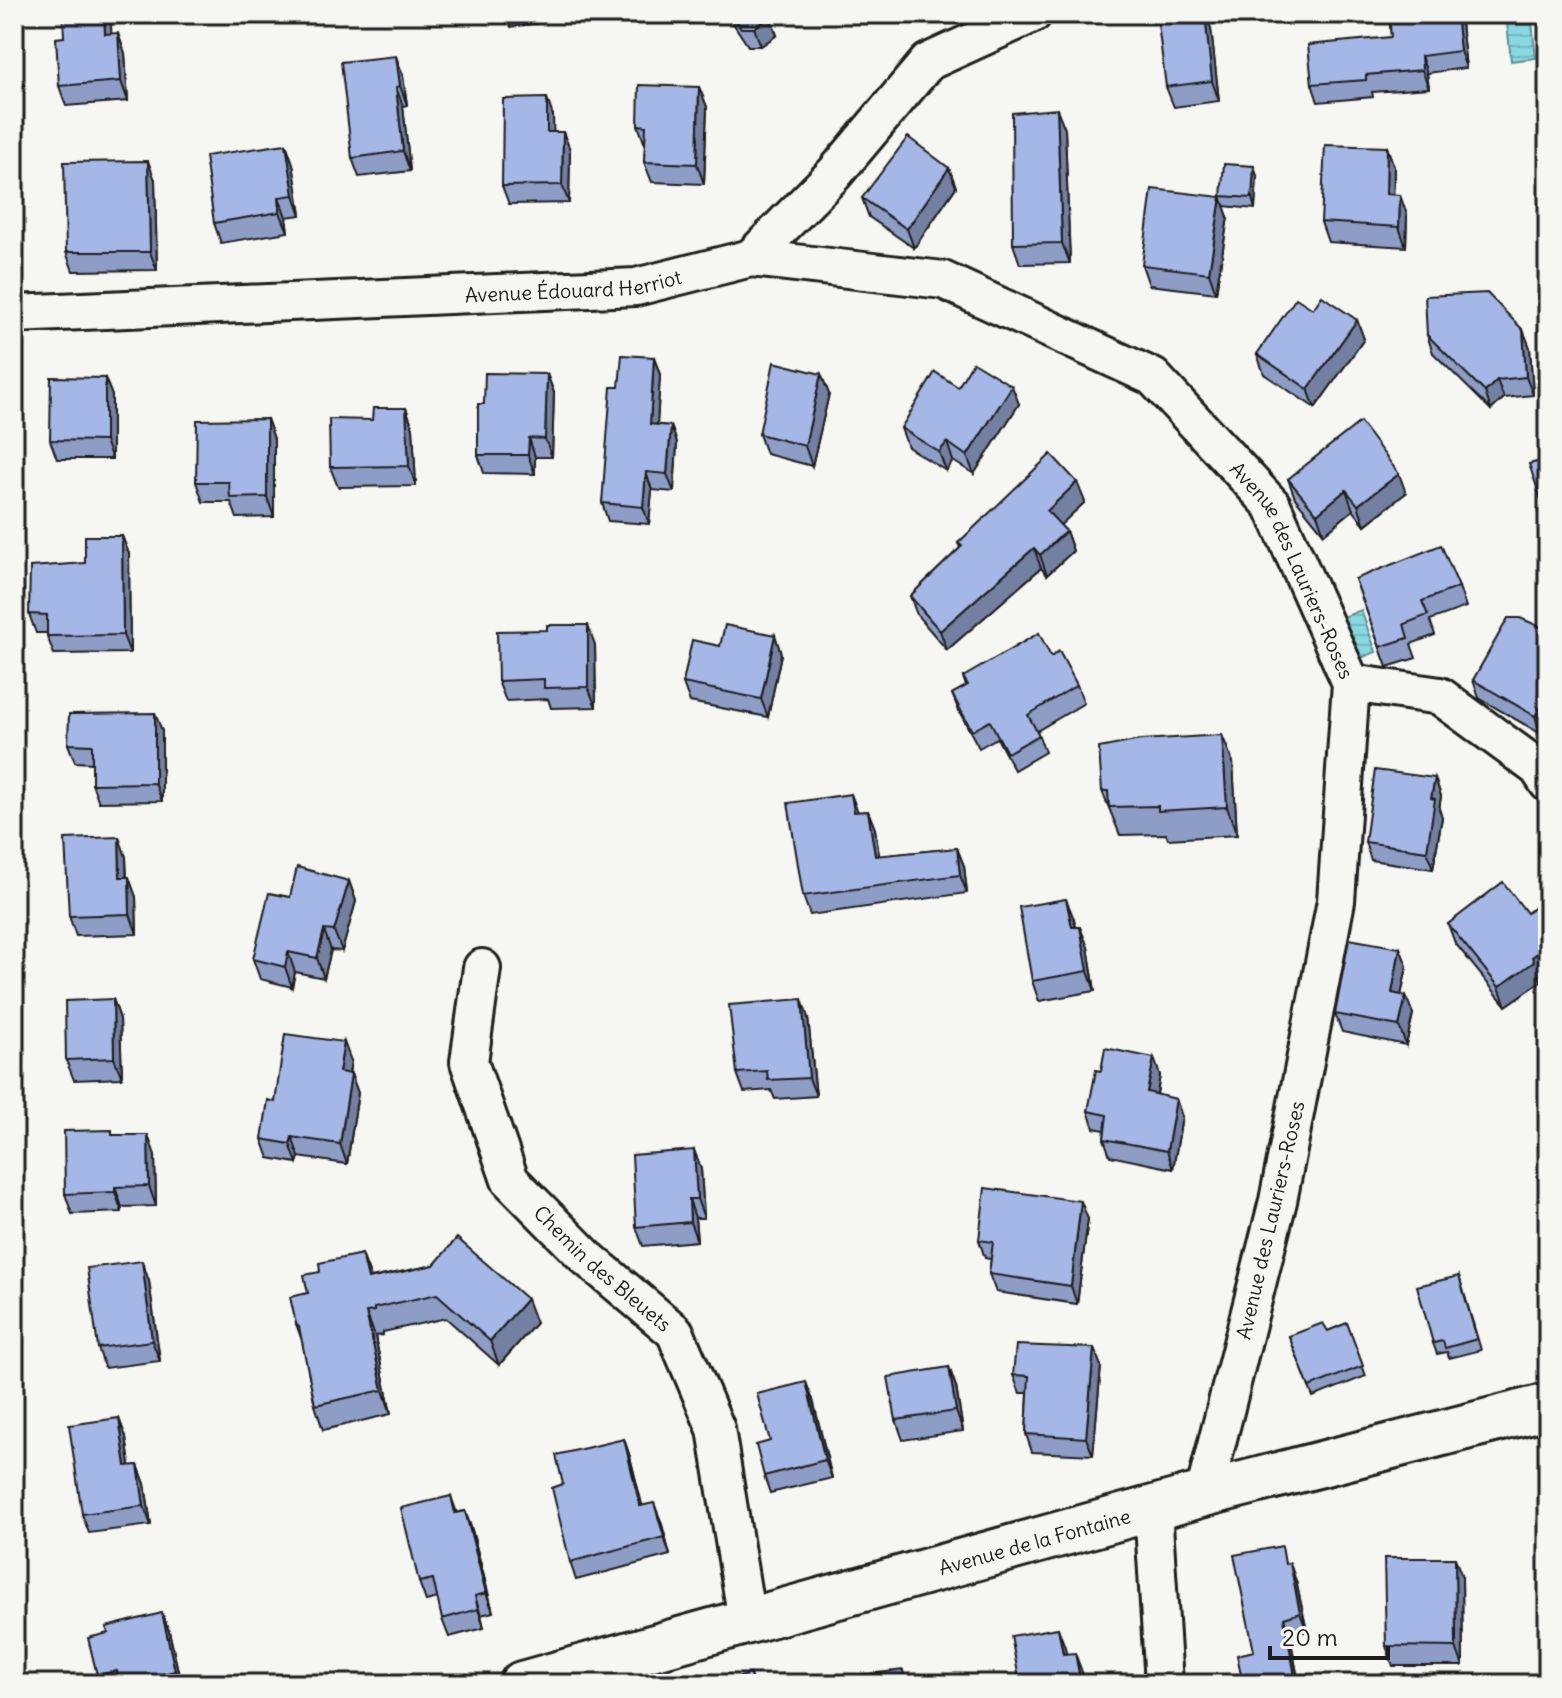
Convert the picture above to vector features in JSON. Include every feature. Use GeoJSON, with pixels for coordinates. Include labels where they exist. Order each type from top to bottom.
{"type":"FeatureCollection","features":[{"type":"Feature","properties":{"kind":"street"},"geometry":{"type":"LineString","coordinates":[[751,258],[834,174],[928,62],[1033,14]]}},
{"type":"Feature","properties":{"kind":"street","name":"Avenue Édouard Herriot"},"geometry":{"type":"LineString","coordinates":[[14,314],[636,287],[751,258]]}},
{"type":"Feature","properties":{"kind":"street","name":"Avenue des Lauriers-Roses"},"geometry":{"type":"LineString","coordinates":[[751,258],[943,280],[1153,377],[1272,505],[1351,683],[1336,901],[1278,1201],[1204,1494]]}},
{"type":"Feature","properties":{"kind":"street"},"geometry":{"type":"LineString","coordinates":[[1351,683],[1440,696],[1538,768],[1548,783]]}},
{"type":"Feature","properties":{"kind":"street","name":"Chemin des Bleuets"},"geometry":{"type":"LineString","coordinates":[[482,968],[469,1062],[510,1180],[586,1257],[675,1332],[716,1429],[747,1621]]}},
{"type":"Feature","properties":{"kind":"street","name":"Avenue de la Fontaine"},"geometry":{"type":"LineString","coordinates":[[522,1684],[1204,1494],[1548,1406]]}},
{"type":"Feature","properties":{"kind":"street"},"geometry":{"type":"LineString","coordinates":[[1153,1508],[1164,1684]]}},
{"type":"Feature","properties":{"kind":"water"},"geometry":{"type":"Polygon","coordinates":[[[1506,14],[1531,14],[1536,58],[1511,61],[1506,14]]]}},
{"type":"Feature","properties":{"kind":"water"},"geometry":{"type":"Polygon","coordinates":[[[1361,610],[1376,652],[1351,662],[1336,620],[1361,610]]]}},
{"type":"Feature","properties":{"kind":"building"},"geometry":{"type":"Polygon","coordinates":[[[63,14],[104,14],[105,34],[118,33],[121,81],[59,86],[56,38],[64,37],[63,14]]]}},
{"type":"Feature","properties":{"kind":"building"},"geometry":{"type":"Polygon","coordinates":[[[732,14],[768,14],[770,17],[754,28],[741,28],[732,14]]]}},
{"type":"Feature","properties":{"kind":"building"},"geometry":{"type":"Polygon","coordinates":[[[1205,14],[1212,81],[1166,87],[1157,16],[1205,14]]]}},
{"type":"Feature","properties":{"kind":"building"},"geometry":{"type":"Polygon","coordinates":[[[1389,14],[1456,14],[1460,51],[1421,56],[1422,70],[1366,75],[1366,80],[1312,84],[1308,45],[1391,37],[1389,14]]]}},
{"type":"Feature","properties":{"kind":"building"},"geometry":{"type":"Polygon","coordinates":[[[396,56],[403,151],[352,158],[341,62],[396,56]]]}},
{"type":"Feature","properties":{"kind":"building"},"geometry":{"type":"Polygon","coordinates":[[[639,85],[699,87],[697,164],[644,162],[646,126],[638,125],[639,85]]]}},
{"type":"Feature","properties":{"kind":"building"},"geometry":{"type":"Polygon","coordinates":[[[547,98],[547,132],[563,132],[562,185],[502,186],[503,99],[547,98]]]}},
{"type":"Feature","properties":{"kind":"building"},"geometry":{"type":"Polygon","coordinates":[[[1057,109],[1062,243],[1013,244],[1012,113],[1057,109]]]}},
{"type":"Feature","properties":{"kind":"building"},"geometry":{"type":"Polygon","coordinates":[[[908,137],[949,168],[907,229],[862,198],[908,137]]]}},
{"type":"Feature","properties":{"kind":"building"},"geometry":{"type":"Polygon","coordinates":[[[286,144],[294,195],[279,197],[280,212],[214,223],[205,156],[286,144]]]}},
{"type":"Feature","properties":{"kind":"building"},"geometry":{"type":"Polygon","coordinates":[[[1325,145],[1387,147],[1386,194],[1400,195],[1399,227],[1321,222],[1325,145]]]}},
{"type":"Feature","properties":{"kind":"building"},"geometry":{"type":"Polygon","coordinates":[[[148,161],[150,252],[66,252],[64,162],[148,161]]]}},
{"type":"Feature","properties":{"kind":"building"},"geometry":{"type":"Polygon","coordinates":[[[1224,164],[1254,166],[1252,198],[1221,196],[1224,164]]]}},
{"type":"Feature","properties":{"kind":"building"},"geometry":{"type":"Polygon","coordinates":[[[1152,189],[1221,197],[1209,273],[1142,265],[1152,189]]]}},
{"type":"Feature","properties":{"kind":"building"},"geometry":{"type":"Polygon","coordinates":[[[1487,293],[1523,330],[1526,377],[1497,380],[1485,392],[1427,335],[1425,296],[1487,293]]]}},
{"type":"Feature","properties":{"kind":"building"},"geometry":{"type":"Polygon","coordinates":[[[1322,296],[1357,320],[1308,389],[1257,354],[1296,298],[1313,309],[1322,296]]]}},
{"type":"Feature","properties":{"kind":"building"},"geometry":{"type":"Polygon","coordinates":[[[622,355],[654,357],[650,424],[671,426],[667,474],[646,472],[643,507],[602,503],[611,387],[619,387],[622,355]]]}},
{"type":"Feature","properties":{"kind":"building"},"geometry":{"type":"Polygon","coordinates":[[[774,362],[821,374],[805,446],[759,434],[774,362]]]}},
{"type":"Feature","properties":{"kind":"building"},"geometry":{"type":"Polygon","coordinates":[[[973,362],[1012,386],[967,456],[947,442],[939,452],[901,428],[935,372],[958,387],[973,362]]]}},
{"type":"Feature","properties":{"kind":"building"},"geometry":{"type":"Polygon","coordinates":[[[485,373],[547,374],[545,439],[529,438],[528,455],[478,455],[478,404],[484,404],[485,373]]]}},
{"type":"Feature","properties":{"kind":"building"},"geometry":{"type":"Polygon","coordinates":[[[51,377],[105,378],[105,441],[50,440],[51,377]]]}},
{"type":"Feature","properties":{"kind":"building"},"geometry":{"type":"Polygon","coordinates":[[[373,408],[406,408],[409,466],[330,467],[329,419],[372,420],[373,408]]]}},
{"type":"Feature","properties":{"kind":"building"},"geometry":{"type":"Polygon","coordinates":[[[267,419],[267,497],[230,498],[229,482],[196,482],[197,420],[267,419]]]}},
{"type":"Feature","properties":{"kind":"building"},"geometry":{"type":"Polygon","coordinates":[[[1360,422],[1399,474],[1358,505],[1346,490],[1317,514],[1288,479],[1360,422]]]}},
{"type":"Feature","properties":{"kind":"building"},"geometry":{"type":"Polygon","coordinates":[[[1051,454],[1077,482],[1047,511],[1066,531],[1040,555],[1034,548],[940,631],[910,596],[962,546],[958,543],[1051,454]]]}},
{"type":"Feature","properties":{"kind":"building"},"geometry":{"type":"Polygon","coordinates":[[[1548,459],[1548,514],[1546,514],[1529,464],[1548,459]]]}},
{"type":"Feature","properties":{"kind":"building"},"geometry":{"type":"Polygon","coordinates":[[[85,536],[122,536],[123,635],[47,636],[47,615],[29,614],[30,567],[85,563],[85,536]]]}},
{"type":"Feature","properties":{"kind":"building"},"geometry":{"type":"Polygon","coordinates":[[[1441,545],[1459,587],[1422,601],[1428,615],[1404,624],[1408,638],[1380,647],[1355,579],[1441,545]]]}},
{"type":"Feature","properties":{"kind":"building"},"geometry":{"type":"Polygon","coordinates":[[[1508,618],[1520,618],[1548,630],[1548,708],[1542,705],[1535,716],[1473,680],[1508,618]]]}},
{"type":"Feature","properties":{"kind":"building"},"geometry":{"type":"Polygon","coordinates":[[[547,625],[588,625],[588,687],[544,688],[544,679],[498,681],[497,631],[547,630],[547,625]]]}},
{"type":"Feature","properties":{"kind":"building"},"geometry":{"type":"Polygon","coordinates":[[[725,625],[775,635],[761,699],[683,683],[692,640],[720,646],[725,625]]]}},
{"type":"Feature","properties":{"kind":"building"},"geometry":{"type":"Polygon","coordinates":[[[1039,633],[1051,657],[1059,651],[1077,685],[1028,715],[1039,735],[1007,753],[990,721],[972,731],[952,694],[968,685],[963,677],[1039,633]]]}},
{"type":"Feature","properties":{"kind":"building"},"geometry":{"type":"Polygon","coordinates":[[[155,713],[155,783],[92,784],[92,745],[68,744],[69,714],[155,713]]]}},
{"type":"Feature","properties":{"kind":"building"},"geometry":{"type":"Polygon","coordinates":[[[1222,735],[1227,807],[1158,811],[1158,806],[1109,807],[1108,791],[1102,791],[1099,748],[1141,740],[1222,735]]]}},
{"type":"Feature","properties":{"kind":"building"},"geometry":{"type":"Polygon","coordinates":[[[1375,770],[1435,778],[1427,851],[1365,842],[1375,770]]]}},
{"type":"Feature","properties":{"kind":"building"},"geometry":{"type":"Polygon","coordinates":[[[851,794],[854,812],[868,811],[875,856],[957,848],[960,875],[803,896],[788,803],[851,794]]]}},
{"type":"Feature","properties":{"kind":"building"},"geometry":{"type":"Polygon","coordinates":[[[119,837],[120,877],[129,877],[130,914],[69,916],[65,839],[119,837]]]}},
{"type":"Feature","properties":{"kind":"building"},"geometry":{"type":"Polygon","coordinates":[[[297,867],[349,881],[334,931],[324,930],[317,958],[288,952],[285,967],[253,959],[269,893],[290,897],[297,867]]]}},
{"type":"Feature","properties":{"kind":"building"},"geometry":{"type":"Polygon","coordinates":[[[1503,882],[1527,913],[1536,906],[1548,921],[1548,945],[1532,957],[1534,962],[1499,987],[1448,924],[1503,882]]]}},
{"type":"Feature","properties":{"kind":"building"},"geometry":{"type":"Polygon","coordinates":[[[1066,899],[1072,927],[1080,927],[1088,971],[1032,981],[1019,907],[1066,899]]]}},
{"type":"Feature","properties":{"kind":"building"},"geometry":{"type":"Polygon","coordinates":[[[1349,939],[1400,948],[1392,993],[1406,996],[1399,1026],[1335,1014],[1349,939]]]}},
{"type":"Feature","properties":{"kind":"building"},"geometry":{"type":"Polygon","coordinates":[[[113,999],[114,1058],[66,1060],[65,1001],[113,999]]]}},
{"type":"Feature","properties":{"kind":"building"},"geometry":{"type":"Polygon","coordinates":[[[802,999],[809,1078],[768,1080],[767,1071],[737,1073],[729,1005],[802,999]]]}},
{"type":"Feature","properties":{"kind":"building"},"geometry":{"type":"Polygon","coordinates":[[[285,1034],[344,1042],[339,1072],[351,1074],[340,1144],[292,1137],[290,1144],[262,1139],[268,1100],[275,1102],[285,1034]]]}},
{"type":"Feature","properties":{"kind":"building"},"geometry":{"type":"Polygon","coordinates":[[[1105,1048],[1154,1058],[1147,1092],[1176,1099],[1167,1151],[1104,1139],[1107,1115],[1088,1111],[1096,1070],[1101,1071],[1105,1048]]]}},
{"type":"Feature","properties":{"kind":"building"},"geometry":{"type":"Polygon","coordinates":[[[112,1130],[112,1135],[148,1135],[149,1186],[115,1187],[115,1192],[65,1194],[64,1131],[112,1130]]]}},
{"type":"Feature","properties":{"kind":"building"},"geometry":{"type":"Polygon","coordinates":[[[694,1150],[697,1199],[689,1199],[690,1222],[636,1227],[632,1155],[694,1150]]]}},
{"type":"Feature","properties":{"kind":"building"},"geometry":{"type":"Polygon","coordinates":[[[985,1188],[1081,1201],[1071,1286],[989,1274],[993,1242],[979,1240],[985,1188]]]}},
{"type":"Feature","properties":{"kind":"building"},"geometry":{"type":"Polygon","coordinates":[[[457,1238],[527,1299],[490,1341],[437,1294],[366,1312],[383,1390],[315,1405],[290,1297],[308,1293],[304,1275],[320,1272],[319,1263],[362,1254],[368,1279],[434,1265],[457,1238]]]}},
{"type":"Feature","properties":{"kind":"building"},"geometry":{"type":"Polygon","coordinates":[[[142,1261],[152,1341],[98,1348],[87,1268],[142,1261]]]}},
{"type":"Feature","properties":{"kind":"building"},"geometry":{"type":"Polygon","coordinates":[[[1459,1276],[1477,1339],[1445,1348],[1443,1341],[1433,1343],[1417,1286],[1459,1276]]]}},
{"type":"Feature","properties":{"kind":"building"},"geometry":{"type":"Polygon","coordinates":[[[1323,1323],[1328,1331],[1347,1323],[1363,1366],[1309,1387],[1289,1336],[1323,1323]]]}},
{"type":"Feature","properties":{"kind":"building"},"geometry":{"type":"Polygon","coordinates":[[[1016,1345],[1094,1348],[1086,1438],[1026,1434],[1029,1376],[1013,1375],[1016,1345]]]}},
{"type":"Feature","properties":{"kind":"building"},"geometry":{"type":"Polygon","coordinates":[[[949,1367],[956,1411],[896,1420],[888,1377],[949,1367]]]}},
{"type":"Feature","properties":{"kind":"building"},"geometry":{"type":"Polygon","coordinates":[[[806,1382],[825,1460],[764,1476],[756,1445],[770,1441],[757,1394],[806,1382]]]}},
{"type":"Feature","properties":{"kind":"building"},"geometry":{"type":"Polygon","coordinates":[[[119,1418],[126,1466],[138,1465],[144,1506],[82,1514],[69,1425],[119,1418]]]}},
{"type":"Feature","properties":{"kind":"building"},"geometry":{"type":"Polygon","coordinates":[[[624,1439],[640,1506],[654,1503],[664,1537],[570,1562],[552,1488],[563,1484],[556,1455],[624,1439]]]}},
{"type":"Feature","properties":{"kind":"building"},"geometry":{"type":"Polygon","coordinates":[[[451,1496],[455,1513],[465,1511],[486,1593],[475,1596],[478,1609],[442,1619],[433,1579],[419,1582],[401,1508],[451,1496]]]}},
{"type":"Feature","properties":{"kind":"building"},"geometry":{"type":"Polygon","coordinates":[[[1548,1503],[1548,1539],[1541,1505],[1548,1503]]]}},
{"type":"Feature","properties":{"kind":"building"},"geometry":{"type":"Polygon","coordinates":[[[1282,1546],[1285,1564],[1290,1563],[1300,1613],[1284,1618],[1295,1676],[1259,1684],[1243,1684],[1237,1655],[1254,1651],[1234,1555],[1282,1546]]]}},
{"type":"Feature","properties":{"kind":"building"},"geometry":{"type":"Polygon","coordinates":[[[1384,1558],[1455,1558],[1456,1647],[1386,1646],[1384,1558]]]}},
{"type":"Feature","properties":{"kind":"building"},"geometry":{"type":"Polygon","coordinates":[[[162,1613],[175,1671],[120,1684],[117,1671],[97,1675],[88,1638],[108,1633],[106,1627],[162,1613]]]}},
{"type":"Feature","properties":{"kind":"building"},"geometry":{"type":"Polygon","coordinates":[[[1058,1628],[1063,1654],[1075,1653],[1081,1684],[1020,1684],[1011,1636],[1058,1628]]]}},
{"type":"Feature","properties":{"kind":"building"},"geometry":{"type":"Polygon","coordinates":[[[903,1670],[905,1684],[862,1684],[861,1675],[903,1670]]]}},
{"type":"Feature","properties":{"kind":"building"},"geometry":{"type":"Polygon","coordinates":[[[750,1674],[753,1684],[717,1684],[750,1674]]]}}]}
